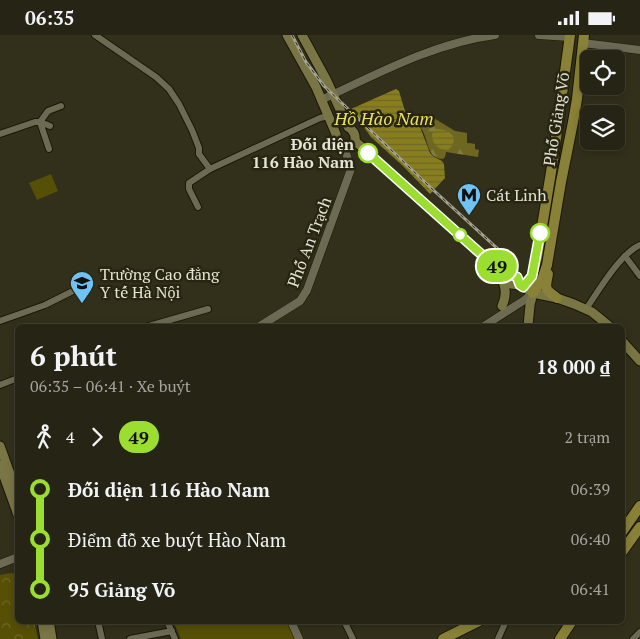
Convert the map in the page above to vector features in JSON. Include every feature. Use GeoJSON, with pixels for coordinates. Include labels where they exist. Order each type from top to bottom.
{"type":"FeatureCollection","features":[{"type":"Feature","properties":{"kind":"main road"},"geometry":{"type":"LineString","coordinates":[[287,35],[316,87],[336,134],[337,141],[344,147],[351,146],[355,141]]}},
{"type":"Feature","properties":{"kind":"main road"},"geometry":{"type":"LineString","coordinates":[[302,35],[327,81],[339,110],[348,127],[353,132],[355,141],[481,254],[506,272],[517,277],[522,286]]}},
{"type":"Feature","properties":{"kind":"main road","name":"Phố Giảng Võ"},"geometry":{"type":"LineString","coordinates":[[533,293],[531,287],[532,276],[537,257],[553,160],[570,36]]}},
{"type":"Feature","properties":{"kind":"main road","name":"Phố Giảng Võ"},"geometry":{"type":"LineString","coordinates":[[528,324],[533,293],[542,280],[546,265],[577,99],[583,39]]}},
{"type":"Feature","properties":{"kind":"main road"},"geometry":{"type":"LineString","coordinates":[[328,116],[339,110]]}},
{"type":"Feature","properties":{"kind":"main road"},"geometry":{"type":"LineString","coordinates":[[336,134],[341,127],[348,127]]}},
{"type":"Feature","properties":{"kind":"main road"},"geometry":{"type":"LineString","coordinates":[[553,160],[565,162]]}},
{"type":"Feature","properties":{"kind":"main road"},"geometry":{"type":"LineString","coordinates":[[481,254],[483,259],[512,285],[522,286],[533,293],[556,298],[586,309],[606,324]]}},
{"type":"Feature","properties":{"kind":"main road"},"geometry":{"type":"LineString","coordinates":[[546,265],[548,273],[546,288],[556,298]]}},
{"type":"Feature","properties":{"kind":"main road"},"geometry":{"type":"LineString","coordinates":[[522,286],[532,276]]}},
{"type":"Feature","properties":{"kind":"main road"},"geometry":{"type":"LineString","coordinates":[[501,277],[506,293],[502,306]]}},
{"type":"Feature","properties":{"kind":"main road"},"geometry":{"type":"LineString","coordinates":[[625,344],[640,361]]}},
{"type":"Feature","properties":{"kind":"main road"},"geometry":{"type":"LineString","coordinates":[[1,450],[15,488]]}},
{"type":"Feature","properties":{"kind":"main road"},"geometry":{"type":"LineString","coordinates":[[1,471],[15,507]]}},
{"type":"Feature","properties":{"kind":"main road"},"geometry":{"type":"LineString","coordinates":[[625,528],[640,506]]}},
{"type":"Feature","properties":{"kind":"main road"},"geometry":{"type":"LineString","coordinates":[[625,548],[640,527]]}},
{"type":"Feature","properties":{"kind":"main road"},"geometry":{"type":"LineString","coordinates":[[42,624],[45,639]]}},
{"type":"Feature","properties":{"kind":"main road"},"geometry":{"type":"LineString","coordinates":[[50,624],[52,639]]}},
{"type":"Feature","properties":{"kind":"main road"},"geometry":{"type":"LineString","coordinates":[[443,639],[473,624]]}},
{"type":"Feature","properties":{"kind":"main road"},"geometry":{"type":"LineString","coordinates":[[560,639],[570,624]]}},
{"type":"Feature","properties":{"kind":"street"},"geometry":{"type":"LineString","coordinates":[[95,35],[156,77],[169,89],[192,130],[199,148],[199,154],[210,169]]}},
{"type":"Feature","properties":{"kind":"street"},"geometry":{"type":"LineString","coordinates":[[321,100],[433,50],[465,40],[495,35]]}},
{"type":"Feature","properties":{"kind":"street"},"geometry":{"type":"LineString","coordinates":[[538,35],[570,36]]}},
{"type":"Feature","properties":{"kind":"street"},"geometry":{"type":"LineString","coordinates":[[583,39],[640,50]]}},
{"type":"Feature","properties":{"kind":"street"},"geometry":{"type":"LineString","coordinates":[[40,122],[48,111],[61,106]]}},
{"type":"Feature","properties":{"kind":"street"},"geometry":{"type":"LineString","coordinates":[[198,207],[189,189],[189,183],[210,169],[312,121],[328,116]]}},
{"type":"Feature","properties":{"kind":"street"},"geometry":{"type":"LineString","coordinates":[[0,135],[35,121],[50,126]]}},
{"type":"Feature","properties":{"kind":"street"},"geometry":{"type":"LineString","coordinates":[[40,122],[49,149]]}},
{"type":"Feature","properties":{"kind":"street","name":"Phố An Trạch"},"geometry":{"type":"LineString","coordinates":[[263,324],[300,301],[307,290],[351,169],[344,147]]}},
{"type":"Feature","properties":{"kind":"street"},"geometry":{"type":"LineString","coordinates":[[586,309],[621,260],[634,247],[640,245]]}},
{"type":"Feature","properties":{"kind":"street"},"geometry":{"type":"LineString","coordinates":[[625,256],[640,276]]}},
{"type":"Feature","properties":{"kind":"street"},"geometry":{"type":"LineString","coordinates":[[0,321],[45,305],[74,290]]}},
{"type":"Feature","properties":{"kind":"street"},"geometry":{"type":"LineString","coordinates":[[487,324],[533,293]]}},
{"type":"Feature","properties":{"kind":"street"},"geometry":{"type":"LineString","coordinates":[[156,324],[208,309]]}},
{"type":"Feature","properties":{"kind":"street"},"geometry":{"type":"LineString","coordinates":[[0,385],[15,379]]}},
{"type":"Feature","properties":{"kind":"street"},"geometry":{"type":"LineString","coordinates":[[0,564],[15,558]]}},
{"type":"Feature","properties":{"kind":"street"},"geometry":{"type":"LineString","coordinates":[[99,624],[102,639]]}},
{"type":"Feature","properties":{"kind":"street"},"geometry":{"type":"LineString","coordinates":[[168,624],[175,639]]}},
{"type":"Feature","properties":{"kind":"street"},"geometry":{"type":"LineString","coordinates":[[292,624],[299,639]]}},
{"type":"Feature","properties":{"kind":"street"},"geometry":{"type":"LineString","coordinates":[[346,624],[353,639]]}},
{"type":"Feature","properties":{"kind":"street"},"geometry":{"type":"LineString","coordinates":[[498,639],[505,624]]}},
{"type":"Feature","properties":{"kind":"street"},"geometry":{"type":"LineString","coordinates":[[130,639],[172,631]]}},
{"type":"Feature","properties":{"kind":"street"},"geometry":{"type":"LineString","coordinates":[[633,639],[640,633]]}},
{"type":"Feature","properties":{"kind":"green space"},"geometry":{"type":"Polygon","coordinates":[[[432,117],[455,131],[467,133],[467,143],[475,144],[475,149],[479,150],[478,157],[446,152],[443,159],[434,156],[429,148],[424,132],[417,124],[411,121],[432,117]]]}},
{"type":"Feature","properties":{"kind":"green space"},"geometry":{"type":"Polygon","coordinates":[[[51,174],[58,191],[37,200],[29,183],[51,174]]]}},
{"type":"Feature","properties":{"kind":"green space"},"geometry":{"type":"Polygon","coordinates":[[[15,574],[15,624],[35,624],[38,639],[0,639],[0,575],[15,574]]]}},
{"type":"Feature","properties":{"kind":"green space"},"geometry":{"type":"Polygon","coordinates":[[[174,624],[288,624],[295,639],[181,639],[174,624]]]}},
{"type":"Feature","properties":{"kind":"water","name":"Hồ Hào Nam"},"geometry":{"type":"Polygon","coordinates":[[[396,89],[399,91],[407,118],[420,127],[430,153],[444,164],[445,178],[430,194],[371,137],[351,109],[396,89]]]}},
{"type":"Feature","properties":{"kind":"water"},"geometry":{"type":"Polygon","coordinates":[[[436,129],[449,132],[454,138],[452,146],[448,150],[439,148],[434,143],[432,134],[436,129]]]}},
{"type":"Feature","properties":{"kind":"railway"},"geometry":{"type":"LineString","coordinates":[[292,35],[306,62],[324,86],[510,260]]}},
{"type":"Feature","properties":{"kind":"bus line","name":"49"},"geometry":{"type":"LineString","coordinates":[[368,153],[481,254],[506,272],[517,277],[520,285],[523,287],[532,276],[540,233]]}},
{"type":"Feature","properties":{"kind":"place","name":"Đối diện 116 Hào Nam"},"geometry":{"type":"Point","coordinates":[368,153]}},
{"type":"Feature","properties":{"kind":"place","name":"Cát Linh"},"geometry":{"type":"Point","coordinates":[469,216]}},
{"type":"Feature","properties":{"kind":"place","name":"Trường Cao đẳng Y tế Hà Nội"},"geometry":{"type":"Point","coordinates":[82,304]}}]}
